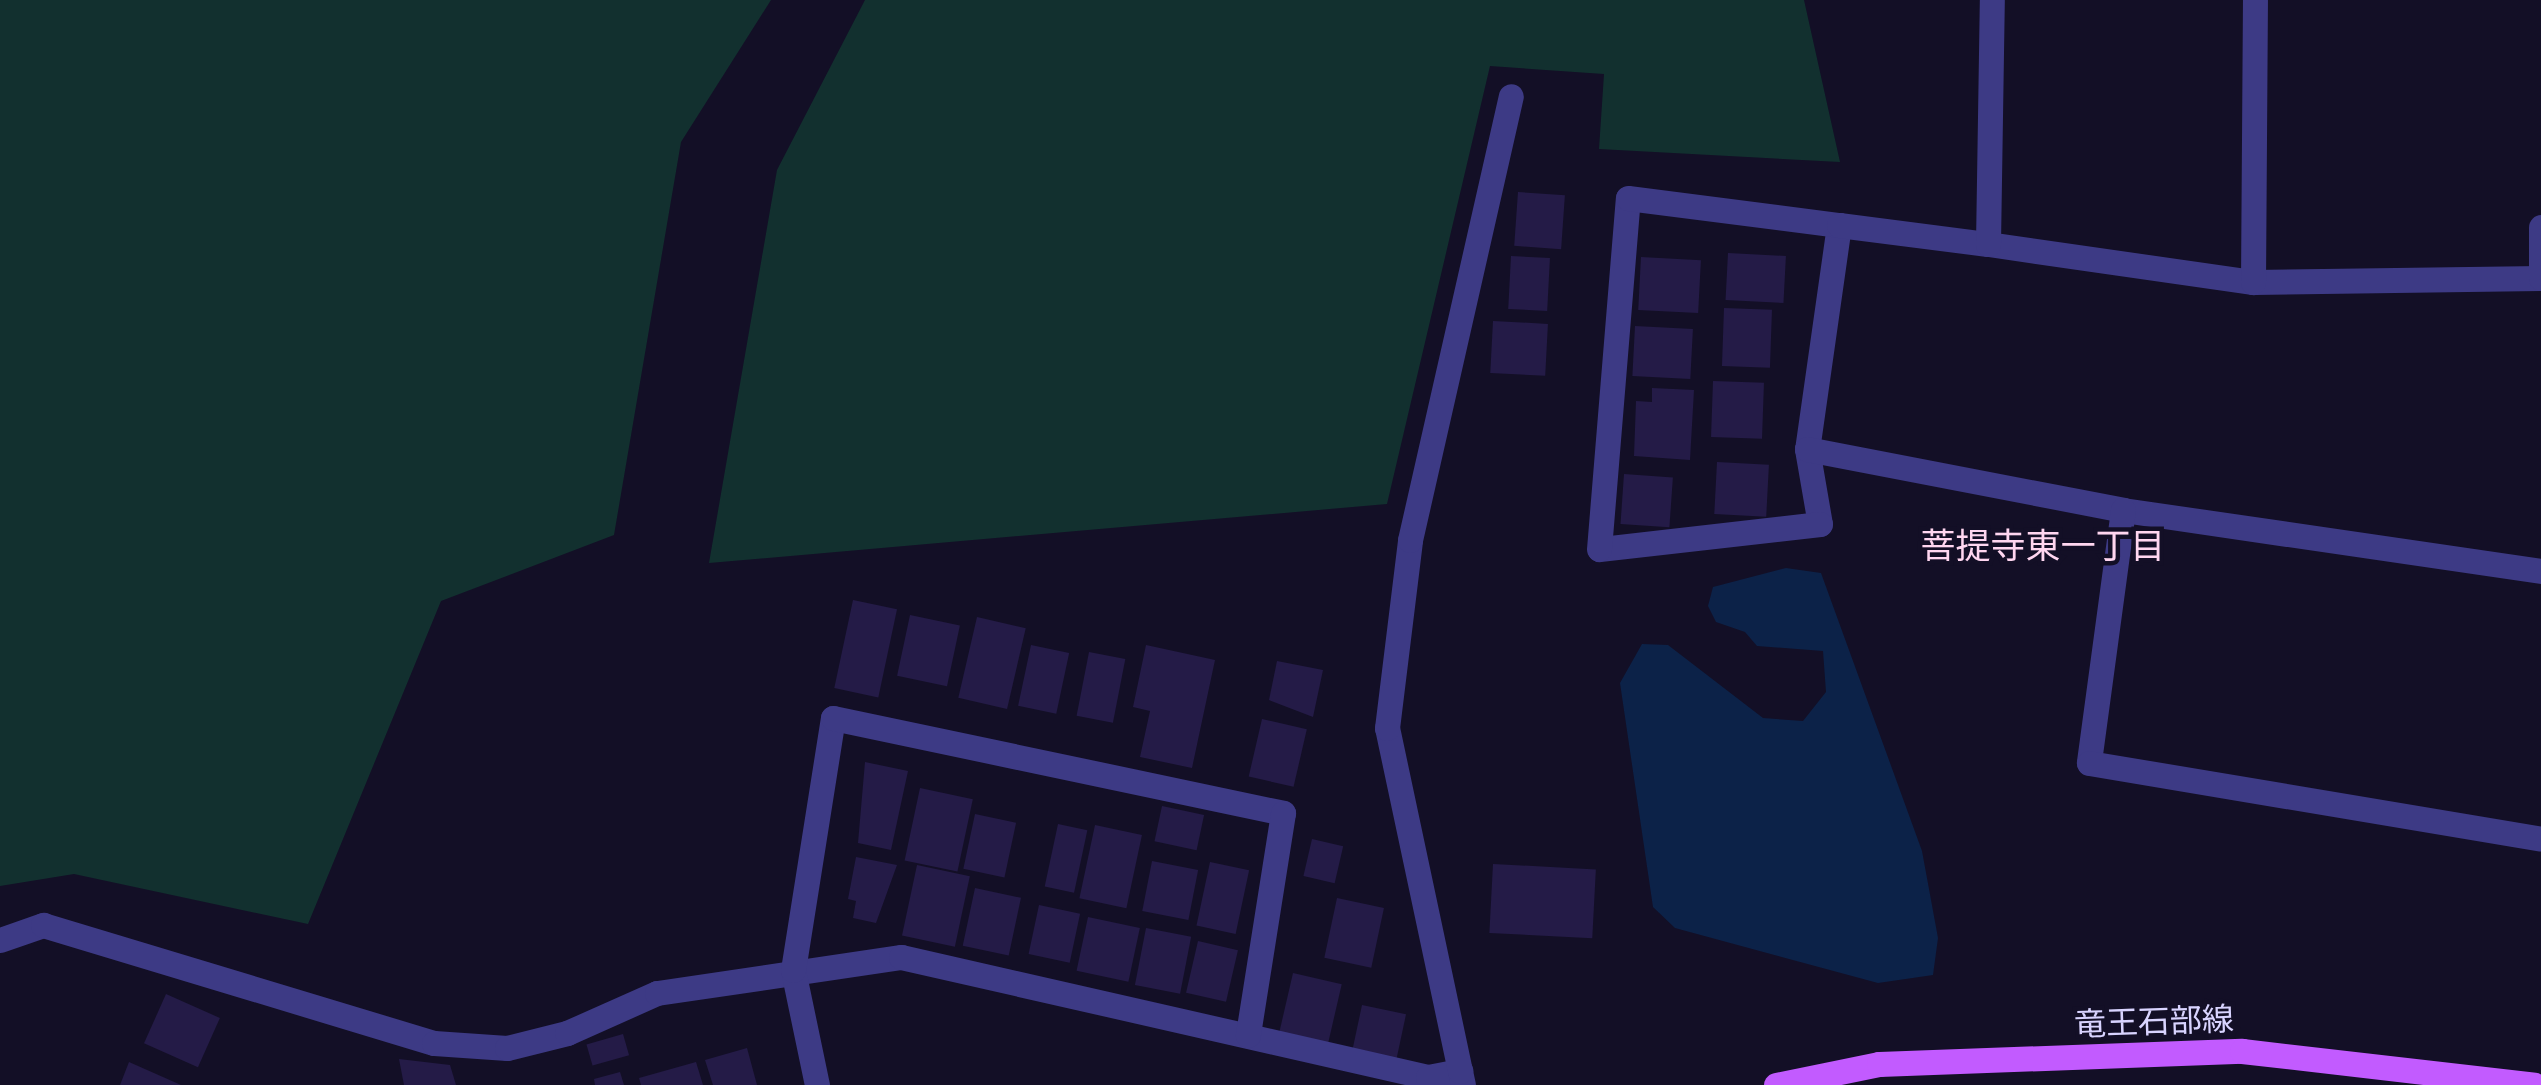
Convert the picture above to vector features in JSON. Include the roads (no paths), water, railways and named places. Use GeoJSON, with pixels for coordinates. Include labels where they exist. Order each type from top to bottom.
{"type":"FeatureCollection","features":[{"type":"Feature","properties":{"kind":"main road","name":"竜王石部線"},"geometry":{"type":"LineString","coordinates":[[1776,1085],[1880,1064],[2242,1051],[2534,1085]]}},
{"type":"Feature","properties":{"kind":"street"},"geometry":{"type":"LineString","coordinates":[[1988,244],[1992,0]]}},
{"type":"Feature","properties":{"kind":"street"},"geometry":{"type":"LineString","coordinates":[[2252,282],[2255,0]]}},
{"type":"Feature","properties":{"kind":"street"},"geometry":{"type":"LineString","coordinates":[[0,940],[43,925],[434,1043],[507,1048],[567,1034],[656,993],[901,957],[1428,1077],[1461,1078],[1387,728],[1410,540],[1511,96]]}},
{"type":"Feature","properties":{"kind":"street"},"geometry":{"type":"LineString","coordinates":[[1839,224],[1808,449],[1820,524],[1599,549],[1628,198],[1839,224],[1988,244],[2252,282],[2541,278],[2541,226]]}},
{"type":"Feature","properties":{"kind":"street"},"geometry":{"type":"LineString","coordinates":[[1808,449],[2123,510],[2541,571]]}},
{"type":"Feature","properties":{"kind":"street"},"geometry":{"type":"LineString","coordinates":[[2123,510],[2089,763],[2541,839]]}},
{"type":"Feature","properties":{"kind":"street"},"geometry":{"type":"LineString","coordinates":[[817,1085],[793,970],[833,718],[1283,812],[1248,1035]]}},
{"type":"Feature","properties":{"kind":"water"},"geometry":{"type":"Polygon","coordinates":[[[1786,568],[1821,573],[1922,851],[1938,938],[1933,975],[1878,983],[1675,928],[1653,907],[1620,683],[1642,644],[1668,645],[1763,718],[1803,721],[1826,692],[1823,651],[1757,646],[1745,632],[1716,622],[1708,606],[1713,587],[1786,568]]]}},
{"type":"Feature","properties":{"kind":"district","name":"菩提寺東一丁目"},"geometry":{"type":"Point","coordinates":[2043,546]}}]}
